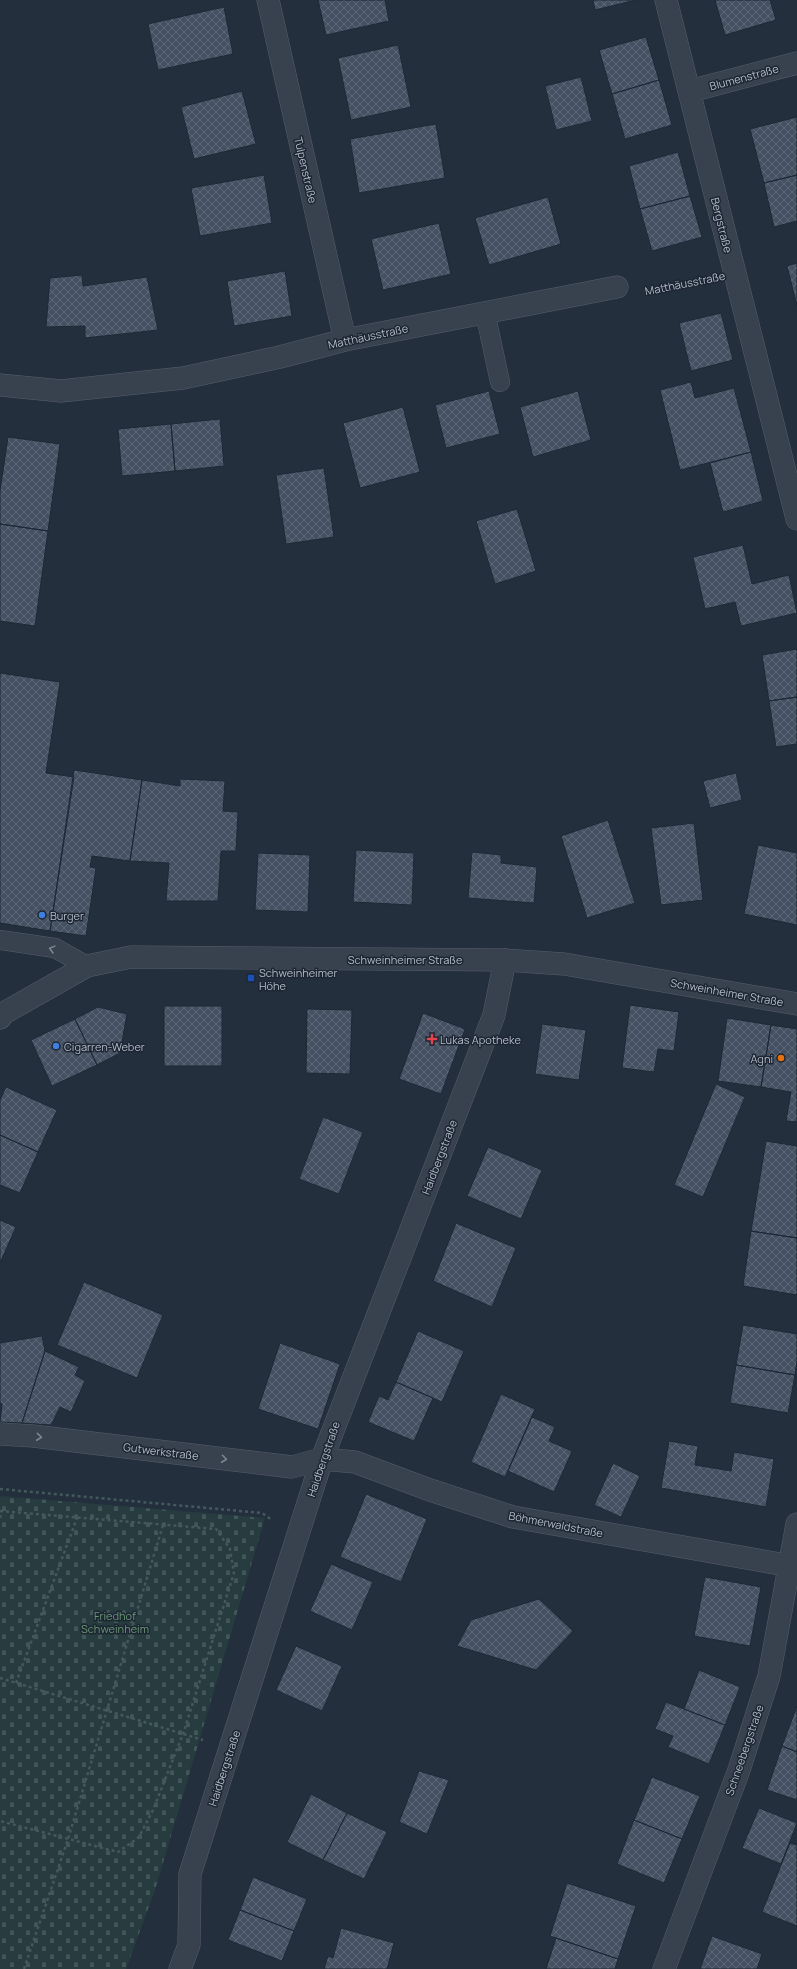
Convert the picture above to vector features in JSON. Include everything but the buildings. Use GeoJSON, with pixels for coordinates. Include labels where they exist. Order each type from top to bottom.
{"type":"FeatureCollection","features":[{"type":"Feature","properties":{"kind":"street","name":"Tulpenstraße"},"geometry":{"type":"LineString","coordinates":[[268,0],[344,340]]}},
{"type":"Feature","properties":{"kind":"street","name":"Bergstraße"},"geometry":{"type":"LineString","coordinates":[[666,0],[797,519]]}},
{"type":"Feature","properties":{"kind":"street","name":"Blumenstraße"},"geometry":{"type":"LineString","coordinates":[[690,91],[797,63]]}},
{"type":"Feature","properties":{"kind":"street","name":"Matthäusstraße"},"geometry":{"type":"LineString","coordinates":[[0,385],[61,391],[183,378],[280,357],[344,340],[617,287]]}},
{"type":"Feature","properties":{"kind":"street","name":"Schweinheimer Straße"},"geometry":{"type":"LineString","coordinates":[[1,1014],[87,966],[131,958],[505,960],[564,964],[797,1004]]}},
{"type":"Feature","properties":{"kind":"street","name":"Haidbergstraße"},"geometry":{"type":"LineString","coordinates":[[180,1969],[189,1945],[190,1874],[322,1459],[494,1015],[505,960]]}},
{"type":"Feature","properties":{"kind":"street","name":"Gutwerkstraße"},"geometry":{"type":"LineString","coordinates":[[0,1434],[33,1436],[292,1467],[322,1459]]}},
{"type":"Feature","properties":{"kind":"street","name":"Böhmerwaldstraße"},"geometry":{"type":"LineString","coordinates":[[322,1459],[355,1462],[430,1490],[513,1517],[794,1567]]}},
{"type":"Feature","properties":{"kind":"street","name":"Schneebergstraße"},"geometry":{"type":"LineString","coordinates":[[664,1969],[739,1770],[769,1676],[794,1567],[797,1524]]}},
{"type":"Feature","properties":{"kind":"lane"},"geometry":{"type":"LineString","coordinates":[[485,312],[500,382]]}},
{"type":"Feature","properties":{"kind":"lane"},"geometry":{"type":"LineString","coordinates":[[0,940],[55,948],[87,966]]}},
{"type":"Feature","properties":{"kind":"path","name":"Matthäusstraße"},"geometry":{"type":"LineString","coordinates":[[617,287],[630,294],[715,276],[734,274]]}},
{"type":"Feature","properties":{"kind":"path"},"geometry":{"type":"LineString","coordinates":[[0,1489],[262,1513],[297,1537]]}},
{"type":"Feature","properties":{"kind":"path"},"geometry":{"type":"LineString","coordinates":[[0,1518],[1,1511],[216,1529],[230,1548],[234,1573],[183,1734],[153,1810],[139,1837],[118,1852],[0,1821]]}},
{"type":"Feature","properties":{"kind":"path"},"geometry":{"type":"LineString","coordinates":[[16,1682],[77,1518]]}},
{"type":"Feature","properties":{"kind":"path"},"geometry":{"type":"LineString","coordinates":[[24,1969],[68,1839],[163,1525]]}},
{"type":"Feature","properties":{"kind":"path"},"geometry":{"type":"LineString","coordinates":[[0,1678],[230,1748]]}},
{"type":"Feature","properties":{"kind":"green space","name":"Friedhof Schweinheim"},"geometry":{"type":"Polygon","coordinates":[[[0,1496],[265,1518],[155,1890],[126,1969],[0,1969],[0,1496]]]}},
{"type":"Feature","properties":{"kind":"place","name":"Burger"},"geometry":{"type":"Point","coordinates":[42,915]}},
{"type":"Feature","properties":{"kind":"place","name":"Schweinheimer Höhe"},"geometry":{"type":"Point","coordinates":[251,978]}},
{"type":"Feature","properties":{"kind":"place","name":"Lukas Apotheke"},"geometry":{"type":"Point","coordinates":[432,1039]}},
{"type":"Feature","properties":{"kind":"place","name":"Cigarren-Weber"},"geometry":{"type":"Point","coordinates":[56,1046]}},
{"type":"Feature","properties":{"kind":"place","name":"Agni"},"geometry":{"type":"Point","coordinates":[781,1058]}}]}
